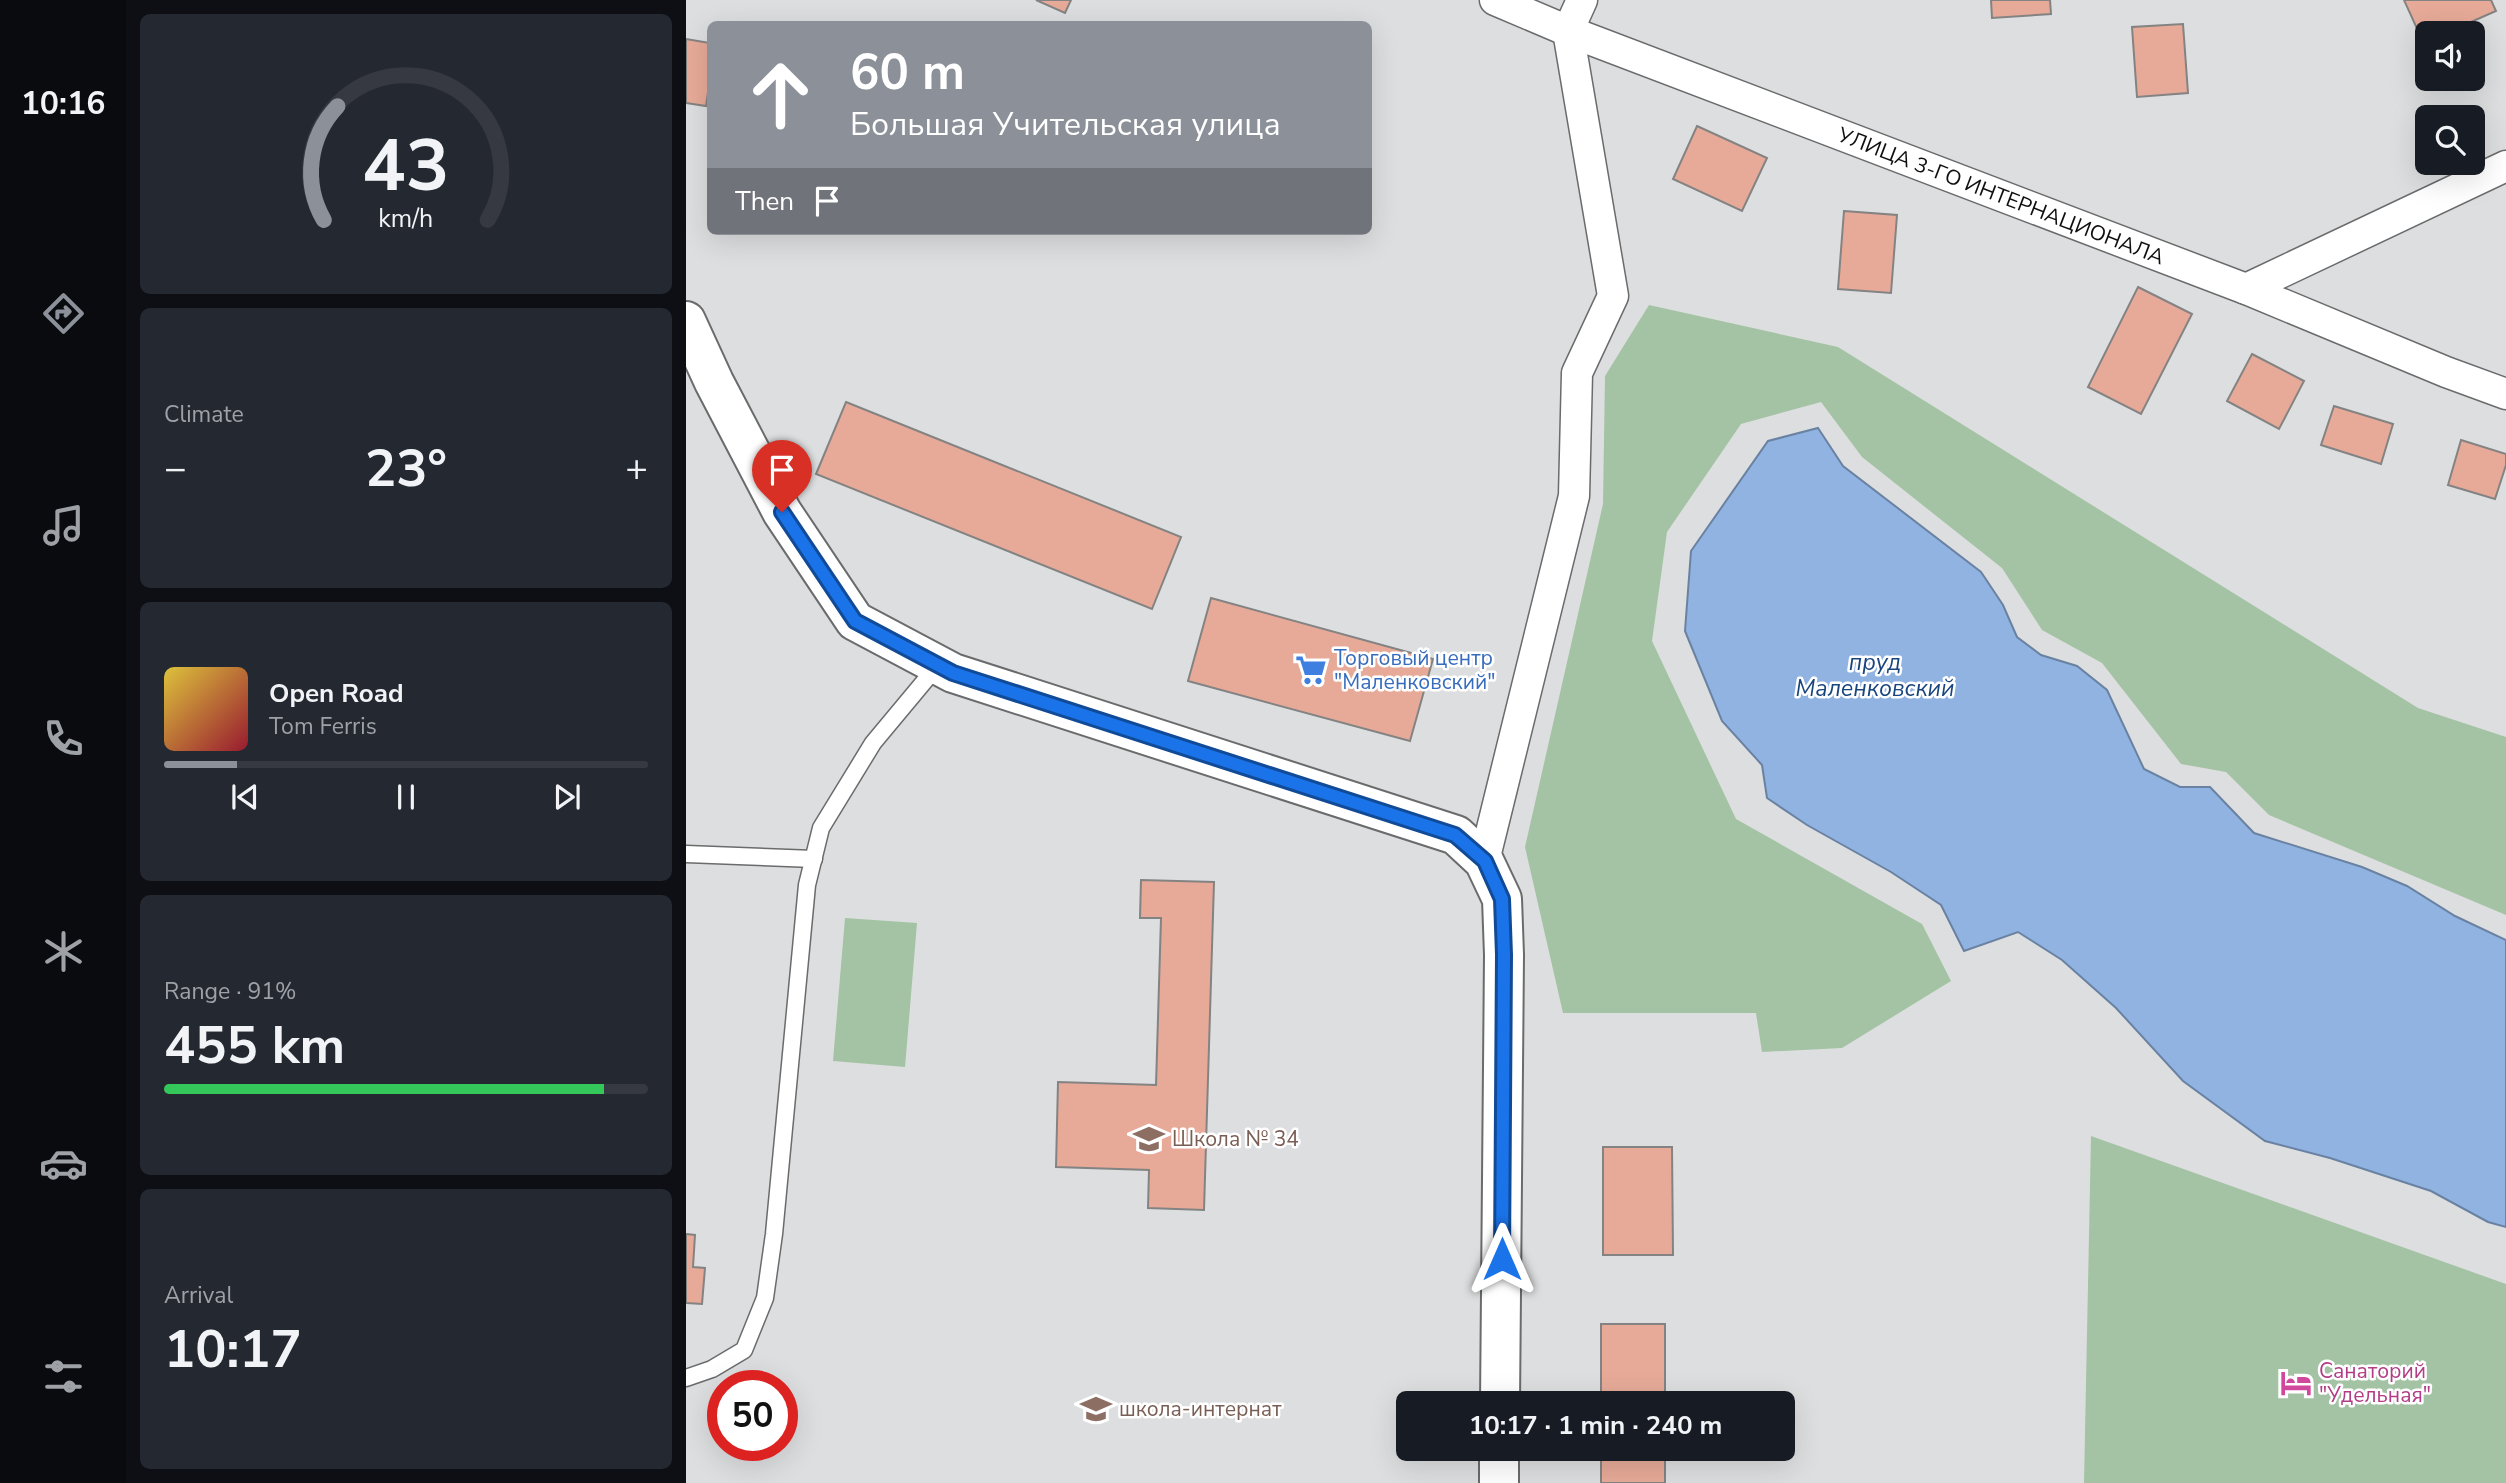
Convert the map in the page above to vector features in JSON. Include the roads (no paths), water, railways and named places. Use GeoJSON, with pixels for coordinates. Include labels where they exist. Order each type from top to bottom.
{"type":"FeatureCollection","features":[{"type":"Feature","properties":{"kind":"main road"},"geometry":{"type":"LineString","coordinates":[[686,321],[713,382],[782,512],[855,621],[953,673],[1455,835],[1485,861],[1502,899],[1504,955],[1500,1391]]}},
{"type":"Feature","properties":{"kind":"main road"},"geometry":{"type":"LineString","coordinates":[[1499,1461],[1499,1483]]}},
{"type":"Feature","properties":{"kind":"street","name":"УЛИЦА 3-ГО ИНТЕРНАЦИОНАЛА"},"geometry":{"type":"LineString","coordinates":[[1495,0],[1568,31],[2246,289],[2506,394]]}},
{"type":"Feature","properties":{"kind":"street"},"geometry":{"type":"LineString","coordinates":[[1485,861],[1574,496],[1577,373],[1613,296],[1568,31],[1582,0]]}},
{"type":"Feature","properties":{"kind":"street"},"geometry":{"type":"LineString","coordinates":[[2246,289],[2506,166]]}},
{"type":"Feature","properties":{"kind":"lane"},"geometry":{"type":"LineString","coordinates":[[686,1378],[712,1370],[744,1350],[765,1298],[773,1244],[807,885],[821,828],[873,743],[937,665]]}},
{"type":"Feature","properties":{"kind":"lane"},"geometry":{"type":"LineString","coordinates":[[686,854],[814,859]]}},
{"type":"Feature","properties":{"kind":"water","name":"пруд Маленковский"},"geometry":{"type":"Polygon","coordinates":[[[1818,428],[1843,466],[1981,572],[2003,605],[2017,637],[2041,655],[2077,666],[2107,690],[2144,769],[2180,787],[2210,787],[2254,833],[2362,867],[2407,886],[2455,916],[2506,940],[2506,1227],[2488,1222],[2431,1191],[2330,1158],[2265,1141],[2183,1081],[2116,1008],[2062,960],[2018,932],[1964,951],[1941,905],[1767,798],[1762,765],[1722,721],[1685,631],[1691,551],[1768,441],[1818,428]]]}},
{"type":"Feature","properties":{"kind":"place","name":"Торговый центр \"Маленковский\""},"geometry":{"type":"Point","coordinates":[1311,670]}},
{"type":"Feature","properties":{"kind":"place","name":"Школа № 34"},"geometry":{"type":"Point","coordinates":[1149,1139]}},
{"type":"Feature","properties":{"kind":"place","name":"Санаторий \"Удельная\""},"geometry":{"type":"Point","coordinates":[2296,1383]}},
{"type":"Feature","properties":{"kind":"place","name":"школа-интернат"},"geometry":{"type":"Point","coordinates":[1096,1409]}}]}
